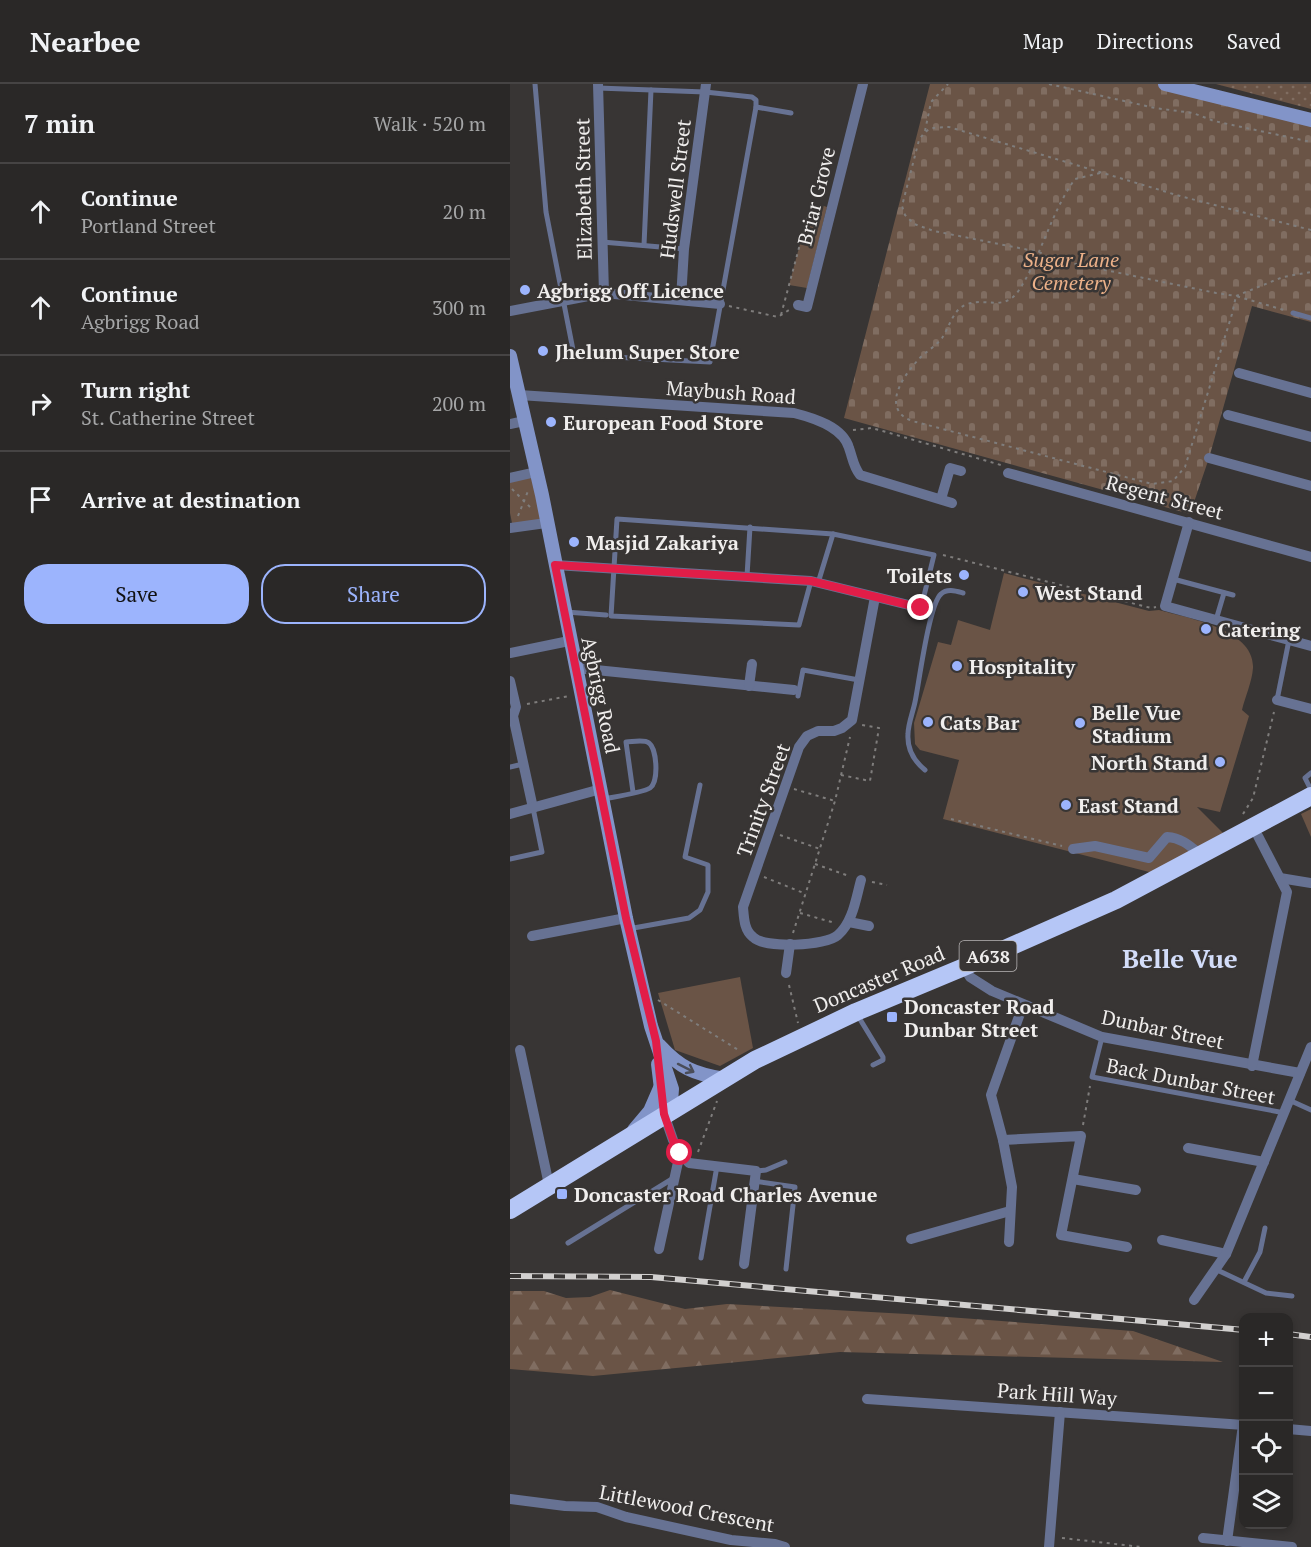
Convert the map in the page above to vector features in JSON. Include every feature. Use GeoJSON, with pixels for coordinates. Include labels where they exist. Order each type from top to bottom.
{"type":"FeatureCollection","features":[{"type":"Feature","properties":{"kind":"highway","name":"Doncaster Road"},"geometry":{"type":"LineString","coordinates":[[510,1210],[754,1060],[856,1012],[1116,900],[1311,796]]}},
{"type":"Feature","properties":{"kind":"main road"},"geometry":{"type":"LineString","coordinates":[[1165,84],[1311,120]]}},
{"type":"Feature","properties":{"kind":"main road","name":"Agbrigg Road"},"geometry":{"type":"LineString","coordinates":[[511,364],[536,471],[627,923],[656,1041],[672,1089],[671,1102],[664,1114]]}},
{"type":"Feature","properties":{"kind":"main road"},"geometry":{"type":"LineString","coordinates":[[656,1041],[676,1063],[701,1075],[725,1079]]}},
{"type":"Feature","properties":{"kind":"main road","name":"Agbrigg Road"},"geometry":{"type":"LineString","coordinates":[[656,1041],[664,1114]]}},
{"type":"Feature","properties":{"kind":"main road"},"geometry":{"type":"LineString","coordinates":[[629,1136],[650,1111],[661,1084]]}},
{"type":"Feature","properties":{"kind":"street","name":"Briar Grove"},"geometry":{"type":"LineString","coordinates":[[798,305],[807,308],[863,84]]}},
{"type":"Feature","properties":{"kind":"street","name":"Elizabeth Street"},"geometry":{"type":"LineString","coordinates":[[598,86],[604,293]]}},
{"type":"Feature","properties":{"kind":"street","name":"Hudswell Street"},"geometry":{"type":"LineString","coordinates":[[681,299],[684,249],[706,88]]}},
{"type":"Feature","properties":{"kind":"street"},"geometry":{"type":"LineString","coordinates":[[510,311],[604,293],[720,304]]}},
{"type":"Feature","properties":{"kind":"street"},"geometry":{"type":"LineString","coordinates":[[1239,373],[1311,393]]}},
{"type":"Feature","properties":{"kind":"street","name":"Maybush Road"},"geometry":{"type":"LineString","coordinates":[[519,395],[794,413],[838,431]]}},
{"type":"Feature","properties":{"kind":"street"},"geometry":{"type":"LineString","coordinates":[[1228,415],[1311,437]]}},
{"type":"Feature","properties":{"kind":"street"},"geometry":{"type":"LineString","coordinates":[[510,424],[524,421]]}},
{"type":"Feature","properties":{"kind":"street"},"geometry":{"type":"LineString","coordinates":[[838,431],[845,438],[854,467],[860,475],[952,503]]}},
{"type":"Feature","properties":{"kind":"street"},"geometry":{"type":"LineString","coordinates":[[1209,458],[1311,486]]}},
{"type":"Feature","properties":{"kind":"street"},"geometry":{"type":"LineString","coordinates":[[941,499],[950,468],[961,471]]}},
{"type":"Feature","properties":{"kind":"street"},"geometry":{"type":"LineString","coordinates":[[510,478],[536,471]]}},
{"type":"Feature","properties":{"kind":"street","name":"Regent Street"},"geometry":{"type":"LineString","coordinates":[[1008,472],[1311,557]]}},
{"type":"Feature","properties":{"kind":"street"},"geometry":{"type":"LineString","coordinates":[[1190,522],[1165,606],[1311,646]]}},
{"type":"Feature","properties":{"kind":"street"},"geometry":{"type":"LineString","coordinates":[[512,528],[546,523]]}},
{"type":"Feature","properties":{"kind":"street"},"geometry":{"type":"LineString","coordinates":[[555,565],[814,582],[921,608]]}},
{"type":"Feature","properties":{"kind":"street"},"geometry":{"type":"LineString","coordinates":[[852,722],[875,597]]}},
{"type":"Feature","properties":{"kind":"street"},"geometry":{"type":"LineString","coordinates":[[510,653],[569,641]]}},
{"type":"Feature","properties":{"kind":"street"},"geometry":{"type":"LineString","coordinates":[[749,686],[752,664]]}},
{"type":"Feature","properties":{"kind":"street"},"geometry":{"type":"LineString","coordinates":[[576,668],[796,693]]}},
{"type":"Feature","properties":{"kind":"street"},"geometry":{"type":"LineString","coordinates":[[510,681],[513,713],[533,808]]}},
{"type":"Feature","properties":{"kind":"street"},"geometry":{"type":"LineString","coordinates":[[1277,700],[1311,709]]}},
{"type":"Feature","properties":{"kind":"street","name":"Trinity Street"},"geometry":{"type":"LineString","coordinates":[[847,924],[838,936],[828,940],[790,944],[758,941],[748,931],[744,921],[743,907],[799,747],[807,736],[818,731],[834,731],[852,722]]}},
{"type":"Feature","properties":{"kind":"street"},"geometry":{"type":"LineString","coordinates":[[510,813],[602,794]]}},
{"type":"Feature","properties":{"kind":"street"},"geometry":{"type":"LineString","coordinates":[[1252,1066],[1287,892],[1258,836]]}},
{"type":"Feature","properties":{"kind":"street"},"geometry":{"type":"LineString","coordinates":[[1073,849],[1095,846],[1149,858],[1167,837],[1189,844],[1201,855]]}},
{"type":"Feature","properties":{"kind":"street"},"geometry":{"type":"LineString","coordinates":[[856,878],[847,924],[869,926]]}},
{"type":"Feature","properties":{"kind":"street"},"geometry":{"type":"LineString","coordinates":[[1280,878],[1311,883]]}},
{"type":"Feature","properties":{"kind":"street"},"geometry":{"type":"LineString","coordinates":[[532,936],[627,923]]}},
{"type":"Feature","properties":{"kind":"street"},"geometry":{"type":"LineString","coordinates":[[786,973],[790,944]]}},
{"type":"Feature","properties":{"kind":"street","name":"Dunbar Street"},"geometry":{"type":"LineString","coordinates":[[964,967],[969,977],[981,986],[1102,1037],[1300,1073]]}},
{"type":"Feature","properties":{"kind":"street"},"geometry":{"type":"LineString","coordinates":[[1009,1242],[1012,1187],[991,1095],[1023,1005]]}},
{"type":"Feature","properties":{"kind":"street"},"geometry":{"type":"LineString","coordinates":[[1194,1300],[1226,1254],[1311,1047]]}},
{"type":"Feature","properties":{"kind":"street"},"geometry":{"type":"LineString","coordinates":[[520,1050],[549,1185]]}},
{"type":"Feature","properties":{"kind":"street"},"geometry":{"type":"LineString","coordinates":[[664,1114],[673,1140],[685,1161],[717,1166],[755,1176],[744,1264]]}},
{"type":"Feature","properties":{"kind":"street"},"geometry":{"type":"LineString","coordinates":[[1003,1140],[1081,1136],[1061,1235],[1127,1247]]}},
{"type":"Feature","properties":{"kind":"street"},"geometry":{"type":"LineString","coordinates":[[1188,1148],[1264,1162]]}},
{"type":"Feature","properties":{"kind":"street"},"geometry":{"type":"LineString","coordinates":[[659,1249],[680,1153]]}},
{"type":"Feature","properties":{"kind":"street"},"geometry":{"type":"LineString","coordinates":[[1073,1179],[1136,1190]]}},
{"type":"Feature","properties":{"kind":"street"},"geometry":{"type":"LineString","coordinates":[[911,1239],[1011,1211]]}},
{"type":"Feature","properties":{"kind":"street"},"geometry":{"type":"LineString","coordinates":[[1162,1240],[1226,1254]]}},
{"type":"Feature","properties":{"kind":"street","name":"Park Hill Way"},"geometry":{"type":"LineString","coordinates":[[867,1399],[1239,1425]]}},
{"type":"Feature","properties":{"kind":"street"},"geometry":{"type":"LineString","coordinates":[[1050,1542],[1060,1412]]}},
{"type":"Feature","properties":{"kind":"street"},"geometry":{"type":"LineString","coordinates":[[1293,1429],[1311,1431]]}},
{"type":"Feature","properties":{"kind":"street"},"geometry":{"type":"LineString","coordinates":[[1227,1541],[1239,1454]]}},
{"type":"Feature","properties":{"kind":"street","name":"Littlewood Crescent"},"geometry":{"type":"LineString","coordinates":[[510,1499],[565,1506],[597,1507],[626,1517],[730,1543],[784,1547]]}},
{"type":"Feature","properties":{"kind":"street"},"geometry":{"type":"LineString","coordinates":[[1203,1538],[1292,1547]]}},
{"type":"Feature","properties":{"kind":"lane"},"geometry":{"type":"LineString","coordinates":[[536,84],[546,212],[574,355],[710,362],[756,100],[752,97],[706,88],[651,90],[598,86]]}},
{"type":"Feature","properties":{"kind":"lane"},"geometry":{"type":"LineString","coordinates":[[644,245],[651,90]]}},
{"type":"Feature","properties":{"kind":"lane"},"geometry":{"type":"LineString","coordinates":[[756,107],[791,113]]}},
{"type":"Feature","properties":{"kind":"lane"},"geometry":{"type":"LineString","coordinates":[[602,242],[684,249]]}},
{"type":"Feature","properties":{"kind":"lane"},"geometry":{"type":"LineString","coordinates":[[1293,313],[1311,318]]}},
{"type":"Feature","properties":{"kind":"lane"},"geometry":{"type":"LineString","coordinates":[[832,534],[799,625],[611,616],[617,519],[832,534],[934,555],[921,608]]}},
{"type":"Feature","properties":{"kind":"lane"},"geometry":{"type":"LineString","coordinates":[[747,577],[750,527]]}},
{"type":"Feature","properties":{"kind":"lane"},"geometry":{"type":"LineString","coordinates":[[1173,579],[1233,595]]}},
{"type":"Feature","properties":{"kind":"lane"},"geometry":{"type":"LineString","coordinates":[[925,770],[916,763],[910,752],[908,734],[924,651],[935,602],[942,592],[950,590],[963,593]]}},
{"type":"Feature","properties":{"kind":"lane"},"geometry":{"type":"LineString","coordinates":[[1215,620],[1224,593]]}},
{"type":"Feature","properties":{"kind":"lane"},"geometry":{"type":"LineString","coordinates":[[564,612],[606,615]]}},
{"type":"Feature","properties":{"kind":"lane"},"geometry":{"type":"LineString","coordinates":[[1277,700],[1289,640]]}},
{"type":"Feature","properties":{"kind":"lane"},"geometry":{"type":"LineString","coordinates":[[796,693],[803,670],[859,680]]}},
{"type":"Feature","properties":{"kind":"lane"},"geometry":{"type":"LineString","coordinates":[[602,794],[633,792],[650,788],[655,782],[654,749],[645,741],[626,742],[633,792]]}},
{"type":"Feature","properties":{"kind":"lane"},"geometry":{"type":"LineString","coordinates":[[510,767],[523,764]]}},
{"type":"Feature","properties":{"kind":"lane"},"geometry":{"type":"LineString","coordinates":[[1311,773],[1305,778],[1311,790]]}},
{"type":"Feature","properties":{"kind":"lane"},"geometry":{"type":"LineString","coordinates":[[627,923],[689,918],[700,910],[708,892],[708,865],[685,857],[700,785]]}},
{"type":"Feature","properties":{"kind":"lane"},"geometry":{"type":"LineString","coordinates":[[510,859],[542,852],[533,808]]}},
{"type":"Feature","properties":{"kind":"lane"},"geometry":{"type":"LineString","coordinates":[[856,1012],[884,1057],[883,1060],[873,1065]]}},
{"type":"Feature","properties":{"kind":"lane"},"geometry":{"type":"LineString","coordinates":[[1092,1077],[1102,1037]]}},
{"type":"Feature","properties":{"kind":"lane","name":"Back Dunbar Street"},"geometry":{"type":"LineString","coordinates":[[1092,1077],[1285,1113]]}},
{"type":"Feature","properties":{"kind":"lane"},"geometry":{"type":"LineString","coordinates":[[1289,1101],[1311,1110]]}},
{"type":"Feature","properties":{"kind":"lane"},"geometry":{"type":"LineString","coordinates":[[755,1176],[785,1162]]}},
{"type":"Feature","properties":{"kind":"lane"},"geometry":{"type":"LineString","coordinates":[[701,1258],[717,1166]]}},
{"type":"Feature","properties":{"kind":"lane"},"geometry":{"type":"LineString","coordinates":[[755,1176],[795,1187],[786,1269]]}},
{"type":"Feature","properties":{"kind":"lane"},"geometry":{"type":"LineString","coordinates":[[568,1243],[674,1178]]}},
{"type":"Feature","properties":{"kind":"lane"},"geometry":{"type":"LineString","coordinates":[[1244,1282],[1260,1252],[1265,1228]]}},
{"type":"Feature","properties":{"kind":"lane"},"geometry":{"type":"LineString","coordinates":[[1215,1269],[1266,1293],[1292,1296]]}},
{"type":"Feature","properties":{"kind":"path"},"geometry":{"type":"LineString","coordinates":[[948,84],[932,102],[902,206],[905,215],[914,224],[934,231],[1039,252],[1052,259],[1236,296],[1293,313]]}},
{"type":"Feature","properties":{"kind":"path"},"geometry":{"type":"LineString","coordinates":[[1049,84],[1155,108],[1193,113],[1214,122],[1311,142]]}},
{"type":"Feature","properties":{"kind":"path"},"geometry":{"type":"LineString","coordinates":[[925,132],[933,128],[949,127],[1180,196],[1311,230]]}},
{"type":"Feature","properties":{"kind":"path"},"geometry":{"type":"LineString","coordinates":[[1103,172],[1075,178],[1067,190],[1019,291],[1012,298],[1005,303],[977,302],[964,305],[954,315],[941,340],[919,359],[897,393],[896,405],[903,416],[916,422],[1152,484],[1173,481],[1185,467],[1236,296]]}},
{"type":"Feature","properties":{"kind":"path"},"geometry":{"type":"LineString","coordinates":[[781,315],[807,218],[836,193]]}},
{"type":"Feature","properties":{"kind":"path"},"geometry":{"type":"LineString","coordinates":[[1236,296],[1283,277],[1311,272]]}},
{"type":"Feature","properties":{"kind":"path"},"geometry":{"type":"LineString","coordinates":[[720,304],[778,317],[798,305]]}},
{"type":"Feature","properties":{"kind":"path"},"geometry":{"type":"LineString","coordinates":[[838,431],[872,428],[967,454],[1007,468],[1006,472],[1008,472]]}},
{"type":"Feature","properties":{"kind":"path"},"geometry":{"type":"LineString","coordinates":[[512,528],[536,471]]}},
{"type":"Feature","properties":{"kind":"path"},"geometry":{"type":"LineString","coordinates":[[510,487],[546,523]]}},
{"type":"Feature","properties":{"kind":"path"},"geometry":{"type":"LineString","coordinates":[[934,555],[943,554],[1151,608],[1165,606]]}},
{"type":"Feature","properties":{"kind":"path"},"geometry":{"type":"LineString","coordinates":[[513,713],[581,693]]}},
{"type":"Feature","properties":{"kind":"path"},"geometry":{"type":"LineString","coordinates":[[1242,816],[1253,798],[1277,700]]}},
{"type":"Feature","properties":{"kind":"path"},"geometry":{"type":"LineString","coordinates":[[790,944],[835,801],[852,722],[879,728],[870,781],[841,775]]}},
{"type":"Feature","properties":{"kind":"path"},"geometry":{"type":"LineString","coordinates":[[784,786],[835,801]]}},
{"type":"Feature","properties":{"kind":"path"},"geometry":{"type":"LineString","coordinates":[[951,819],[1073,849]]}},
{"type":"Feature","properties":{"kind":"path"},"geometry":{"type":"LineString","coordinates":[[770,831],[820,849]]}},
{"type":"Feature","properties":{"kind":"path"},"geometry":{"type":"LineString","coordinates":[[815,864],[856,878]]}},
{"type":"Feature","properties":{"kind":"path"},"geometry":{"type":"LineString","coordinates":[[754,874],[806,894]]}},
{"type":"Feature","properties":{"kind":"path"},"geometry":{"type":"LineString","coordinates":[[800,913],[847,924]]}},
{"type":"Feature","properties":{"kind":"path"},"geometry":{"type":"LineString","coordinates":[[786,973],[801,1038]]}},
{"type":"Feature","properties":{"kind":"path"},"geometry":{"type":"LineString","coordinates":[[643,990],[754,1060]]}},
{"type":"Feature","properties":{"kind":"path"},"geometry":{"type":"LineString","coordinates":[[1081,1136],[1092,1077]]}},
{"type":"Feature","properties":{"kind":"path"},"geometry":{"type":"LineString","coordinates":[[694,1164],[725,1079]]}},
{"type":"Feature","properties":{"kind":"path"},"geometry":{"type":"LineString","coordinates":[[1050,1542],[1142,1547]]}},
{"type":"Feature","properties":{"kind":"green space","name":"Sugar Lane Cemetery"},"geometry":{"type":"Polygon","coordinates":[[[930,84],[1167,84],[1311,120],[1311,322],[1252,306],[1209,458],[1190,514],[844,418],[930,84]]]}},
{"type":"Feature","properties":{"kind":"green space"},"geometry":{"type":"Polygon","coordinates":[[[1216,84],[1311,84],[1311,109],[1216,84]]]}},
{"type":"Feature","properties":{"kind":"green space"},"geometry":{"type":"Polygon","coordinates":[[[821,205],[827,207],[807,288],[789,285],[807,218],[821,205]]]}},
{"type":"Feature","properties":{"kind":"green space"},"geometry":{"type":"Polygon","coordinates":[[[536,472],[546,523],[513,528],[510,513],[510,478],[536,472]]]}},
{"type":"Feature","properties":{"kind":"green space","name":"Belle Vue Stadium"},"geometry":{"type":"Polygon","coordinates":[[[1004,573],[1149,611],[1159,610],[1202,622],[1232,635],[1243,644],[1251,655],[1253,668],[1242,710],[1249,716],[1220,812],[1197,807],[1223,833],[1153,873],[943,819],[959,760],[920,750],[915,744],[914,723],[938,642],[951,645],[958,620],[990,630],[1004,573]]]}},
{"type":"Feature","properties":{"kind":"green space"},"geometry":{"type":"Polygon","coordinates":[[[1311,809],[1311,837],[1301,814],[1311,809]]]}},
{"type":"Feature","properties":{"kind":"green space"},"geometry":{"type":"Polygon","coordinates":[[[740,977],[753,1048],[720,1066],[675,1050],[658,993],[740,977]]]}},
{"type":"Feature","properties":{"kind":"green space"},"geometry":{"type":"Polygon","coordinates":[[[610,1290],[685,1309],[727,1304],[907,1314],[1133,1331],[1223,1362],[840,1352],[593,1376],[510,1369],[510,1291],[544,1291],[566,1298],[590,1297],[610,1290]]]}},
{"type":"Feature","properties":{"kind":"railway"},"geometry":{"type":"LineString","coordinates":[[510,1276],[651,1277],[1239,1330]]}},
{"type":"Feature","properties":{"kind":"railway"},"geometry":{"type":"LineString","coordinates":[[1293,1335],[1311,1337]]}},
{"type":"Feature","properties":{"kind":"place","name":"Agbrigg Off Licence"},"geometry":{"type":"Point","coordinates":[525,290]}},
{"type":"Feature","properties":{"kind":"place","name":"Jhelum Super Store"},"geometry":{"type":"Point","coordinates":[543,351]}},
{"type":"Feature","properties":{"kind":"place","name":"European Food Store"},"geometry":{"type":"Point","coordinates":[551,422]}},
{"type":"Feature","properties":{"kind":"place","name":"Masjid Zakariya"},"geometry":{"type":"Point","coordinates":[574,542]}},
{"type":"Feature","properties":{"kind":"place","name":"Toilets"},"geometry":{"type":"Point","coordinates":[964,575]}},
{"type":"Feature","properties":{"kind":"place","name":"West Stand"},"geometry":{"type":"Point","coordinates":[1023,592]}},
{"type":"Feature","properties":{"kind":"place","name":"Catering"},"geometry":{"type":"Point","coordinates":[1206,629]}},
{"type":"Feature","properties":{"kind":"place","name":"Hospitality"},"geometry":{"type":"Point","coordinates":[957,666]}},
{"type":"Feature","properties":{"kind":"place","name":"Cats Bar"},"geometry":{"type":"Point","coordinates":[928,722]}},
{"type":"Feature","properties":{"kind":"place","name":"Belle Vue Stadium"},"geometry":{"type":"Point","coordinates":[1080,723]}},
{"type":"Feature","properties":{"kind":"place","name":"North Stand"},"geometry":{"type":"Point","coordinates":[1220,762]}},
{"type":"Feature","properties":{"kind":"place","name":"East Stand"},"geometry":{"type":"Point","coordinates":[1066,805]}},
{"type":"Feature","properties":{"kind":"place","name":"Doncaster Road Dunbar Street"},"geometry":{"type":"Point","coordinates":[892,1017]}},
{"type":"Feature","properties":{"kind":"place","name":"Doncaster Road Charles Avenue"},"geometry":{"type":"Point","coordinates":[562,1194]}},
{"type":"Feature","properties":{"kind":"district","name":"Belle Vue"},"geometry":{"type":"Point","coordinates":[1180,958]}},
{"type":"Feature","properties":{"kind":"route"},"geometry":{"type":"LineString","coordinates":[[680,1153],[664,1114],[656,1041],[626,918],[555,565],[811,581],[921,608]]}}]}
